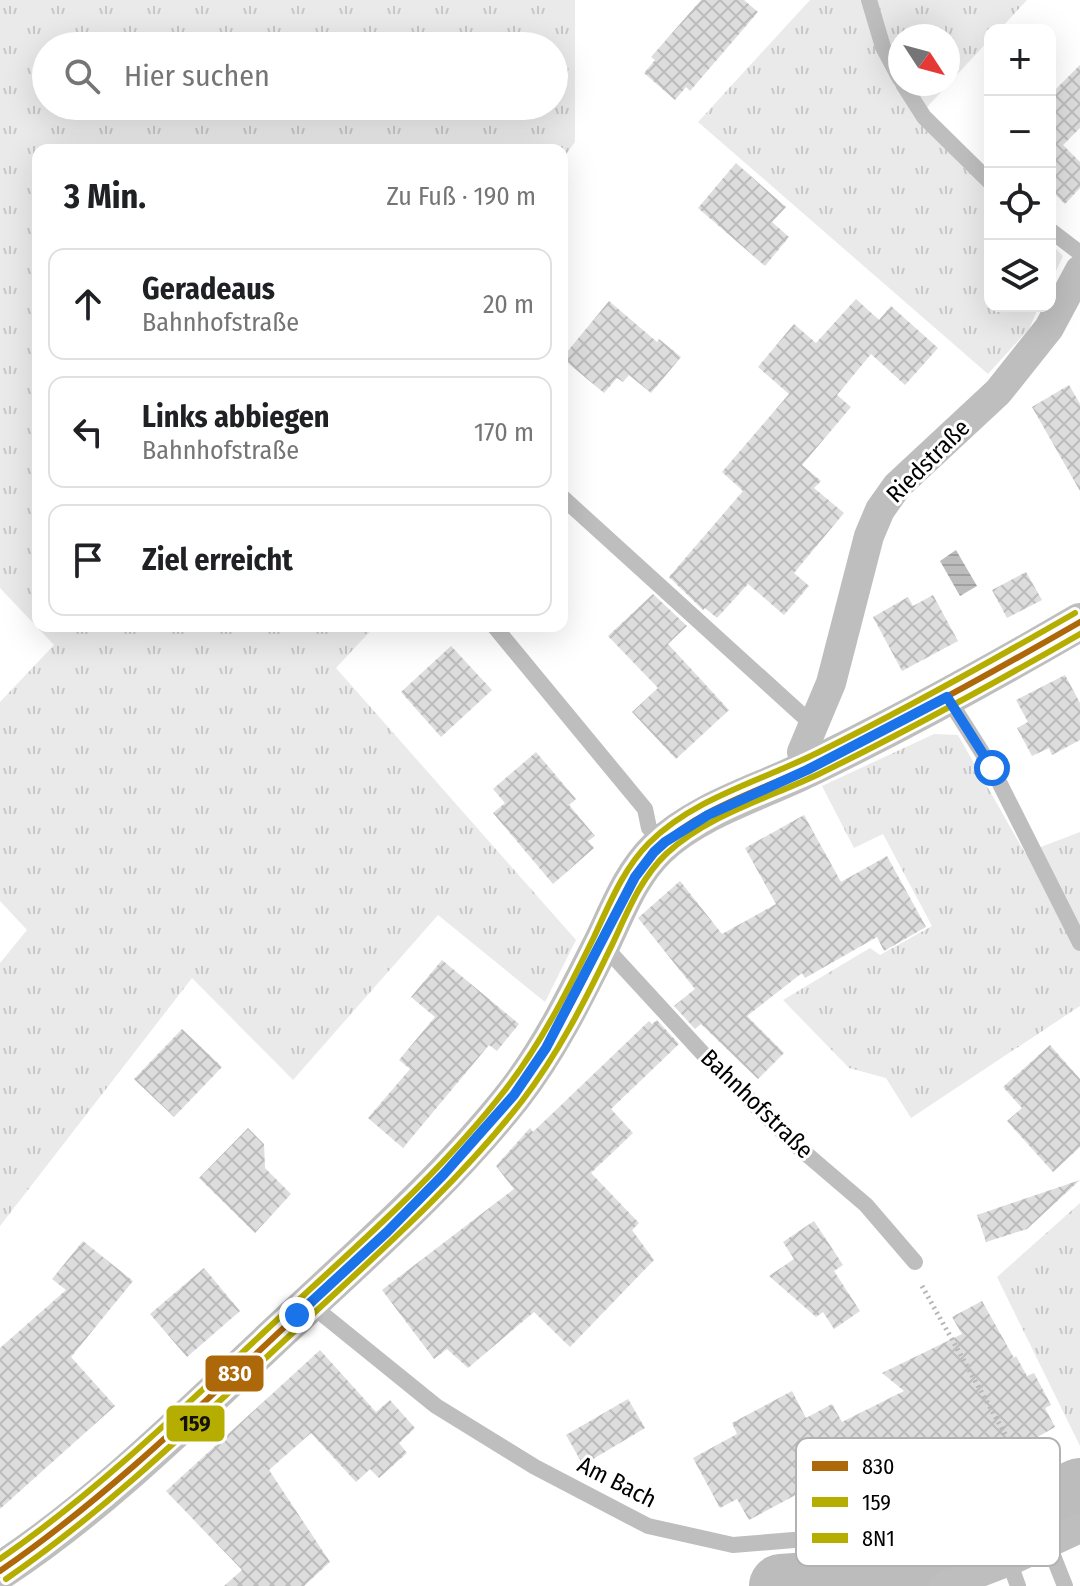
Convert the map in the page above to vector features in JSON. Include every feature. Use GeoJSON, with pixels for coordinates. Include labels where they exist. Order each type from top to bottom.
{"type":"FeatureCollection","features":[{"type":"Feature","properties":{"kind":"street","name":"Riedstraße"},"geometry":{"type":"LineString","coordinates":[[807,770],[802,752],[831,683],[869,536],[880,510],[897,486],[998,392],[1049,328],[1080,270]]}},
{"type":"Feature","properties":{"kind":"street"},"geometry":{"type":"LineString","coordinates":[[0,1571],[47,1540],[233,1376],[387,1232],[444,1174],[514,1095],[546,1048],[635,877],[665,842],[708,815],[807,770],[947,697],[1080,622]]}},
{"type":"Feature","properties":{"kind":"street"},"geometry":{"type":"LineString","coordinates":[[1060,1529],[1080,1528]]}},
{"type":"Feature","properties":{"kind":"street"},"geometry":{"type":"LineString","coordinates":[[944,1586],[1014,1574]]}},
{"type":"Feature","properties":{"kind":"lane"},"geometry":{"type":"LineString","coordinates":[[869,0],[888,56]]}},
{"type":"Feature","properties":{"kind":"lane"},"geometry":{"type":"LineString","coordinates":[[911,96],[924,117],[984,176]]}},
{"type":"Feature","properties":{"kind":"lane"},"geometry":{"type":"LineString","coordinates":[[1056,235],[1080,253]]}},
{"type":"Feature","properties":{"kind":"lane"},"geometry":{"type":"LineString","coordinates":[[568,502],[813,725]]}},
{"type":"Feature","properties":{"kind":"lane"},"geometry":{"type":"LineString","coordinates":[[499,632],[645,809],[649,828],[665,842]]}},
{"type":"Feature","properties":{"kind":"lane"},"geometry":{"type":"LineString","coordinates":[[947,697],[992,768],[1080,943]]}},
{"type":"Feature","properties":{"kind":"lane","name":"Bahnhofstraße"},"geometry":{"type":"LineString","coordinates":[[601,944],[707,1058],[797,1146],[866,1205],[915,1262]]}},
{"type":"Feature","properties":{"kind":"lane","name":"Am Bach"},"geometry":{"type":"LineString","coordinates":[[309,1303],[436,1406],[535,1467],[648,1526],[733,1545],[796,1540]]}},
{"type":"Feature","properties":{"kind":"lane"},"geometry":{"type":"LineString","coordinates":[[1059,1566],[1065,1586]]}},
{"type":"Feature","properties":{"kind":"path"},"geometry":{"type":"LineString","coordinates":[[915,1262],[916,1277],[1008,1438]]}},
{"type":"Feature","properties":{"kind":"green space"},"geometry":{"type":"Polygon","coordinates":[[[0,0],[575,0],[575,142],[568,152],[568,144],[32,144],[32,622],[0,588],[0,0]]]}},
{"type":"Feature","properties":{"kind":"green space"},"geometry":{"type":"Polygon","coordinates":[[[810,0],[1027,0],[1005,24],[984,24],[984,46],[960,72],[960,24],[888,24],[888,96],[937,96],[918,117],[984,179],[984,312],[1036,312],[1029,329],[988,374],[698,122],[810,0]]]}},
{"type":"Feature","properties":{"kind":"green space"},"geometry":{"type":"Polygon","coordinates":[[[1056,249],[1063,256],[1056,271],[1056,249]]]}},
{"type":"Feature","properties":{"kind":"green space"},"geometry":{"type":"Polygon","coordinates":[[[42,632],[369,632],[336,668],[576,940],[545,1002],[438,915],[293,1080],[192,978],[0,1226],[0,963],[27,930],[0,901],[0,702],[54,645],[42,632]]]}},
{"type":"Feature","properties":{"kind":"green space"},"geometry":{"type":"Polygon","coordinates":[[[934,734],[958,735],[1025,853],[1080,832],[1080,1006],[911,1118],[886,1078],[849,1068],[783,1000],[870,948],[880,955],[932,926],[883,834],[854,848],[822,786],[934,734]]]}},
{"type":"Feature","properties":{"kind":"green space"},"geometry":{"type":"Polygon","coordinates":[[[1080,1203],[1080,1446],[997,1277],[1080,1203]]]}},
{"type":"Feature","properties":{"kind":"shaded area"},"geometry":{"type":"Polygon","coordinates":[[[956,550],[977,586],[960,596],[940,561],[956,550]]]}},
{"type":"Feature","properties":{"kind":"building"},"geometry":{"type":"Polygon","coordinates":[[[701,0],[744,0],[758,12],[690,91],[686,87],[675,100],[644,73],[655,60],[651,57],[701,0]]]}},
{"type":"Feature","properties":{"kind":"building"},"geometry":{"type":"Polygon","coordinates":[[[1080,65],[1080,128],[1063,145],[1080,162],[1080,188],[1065,204],[1056,195],[1056,89],[1080,65]]]}},
{"type":"Feature","properties":{"kind":"building"},"geometry":{"type":"Polygon","coordinates":[[[736,163],[786,207],[772,222],[789,237],[765,266],[698,208],[736,163]]]}},
{"type":"Feature","properties":{"kind":"building"},"geometry":{"type":"Polygon","coordinates":[[[856,299],[879,320],[891,306],[938,348],[905,385],[871,354],[837,395],[851,407],[802,465],[821,481],[814,488],[844,513],[794,573],[809,586],[784,615],[748,584],[717,618],[705,608],[703,610],[669,577],[743,491],[722,472],[789,394],[758,367],[794,324],[816,343],[856,299]]]}},
{"type":"Feature","properties":{"kind":"building"},"geometry":{"type":"Polygon","coordinates":[[[609,301],[657,342],[659,339],[681,357],[651,393],[629,375],[623,382],[617,378],[604,393],[568,363],[568,351],[609,301]]]}},
{"type":"Feature","properties":{"kind":"building"},"geometry":{"type":"Polygon","coordinates":[[[1069,385],[1080,404],[1080,491],[1032,407],[1069,385]]]}},
{"type":"Feature","properties":{"kind":"building"},"geometry":{"type":"Polygon","coordinates":[[[1026,572],[1042,600],[1007,618],[992,590],[1026,572]]]}},
{"type":"Feature","properties":{"kind":"building"},"geometry":{"type":"Polygon","coordinates":[[[653,594],[687,626],[668,644],[729,710],[676,759],[632,712],[658,688],[608,636],[653,594]]]}},
{"type":"Feature","properties":{"kind":"building"},"geometry":{"type":"Polygon","coordinates":[[[933,595],[958,641],[902,671],[873,617],[908,597],[913,606],[933,595]]]}},
{"type":"Feature","properties":{"kind":"building"},"geometry":{"type":"Polygon","coordinates":[[[451,646],[492,690],[441,737],[401,692],[451,646]]]}},
{"type":"Feature","properties":{"kind":"building"},"geometry":{"type":"Polygon","coordinates":[[[1065,675],[1080,703],[1080,740],[1052,755],[1049,748],[1032,756],[1017,728],[1028,722],[1016,700],[1065,675]]]}},
{"type":"Feature","properties":{"kind":"building"},"geometry":{"type":"Polygon","coordinates":[[[536,752],[576,799],[569,805],[595,836],[588,841],[594,848],[553,884],[493,813],[505,803],[493,789],[536,752]]]}},
{"type":"Feature","properties":{"kind":"building"},"geometry":{"type":"Polygon","coordinates":[[[804,815],[841,882],[887,856],[926,927],[884,951],[877,937],[805,978],[802,973],[747,1016],[784,1053],[758,1079],[701,1024],[695,1029],[674,1006],[695,989],[638,918],[680,881],[722,934],[776,904],[745,848],[804,815]]]}},
{"type":"Feature","properties":{"kind":"building"},"geometry":{"type":"Polygon","coordinates":[[[442,960],[519,1024],[497,1051],[489,1045],[403,1148],[368,1118],[410,1069],[399,1060],[435,1017],[411,997],[442,960]]]}},
{"type":"Feature","properties":{"kind":"building"},"geometry":{"type":"Polygon","coordinates":[[[657,1020],[679,1044],[611,1109],[633,1133],[591,1173],[639,1223],[632,1230],[654,1260],[570,1347],[534,1312],[468,1368],[447,1349],[434,1359],[382,1290],[514,1189],[496,1166],[530,1128],[533,1132],[649,1021],[652,1024],[657,1020]]]}},
{"type":"Feature","properties":{"kind":"building"},"geometry":{"type":"Polygon","coordinates":[[[182,1029],[222,1067],[174,1117],[134,1079],[182,1029]]]}},
{"type":"Feature","properties":{"kind":"building"},"geometry":{"type":"Polygon","coordinates":[[[1050,1045],[1080,1079],[1080,1147],[1053,1172],[1007,1121],[1022,1108],[1003,1087],[1050,1045]]]}},
{"type":"Feature","properties":{"kind":"building"},"geometry":{"type":"Polygon","coordinates":[[[248,1128],[264,1144],[265,1168],[291,1194],[255,1233],[199,1178],[248,1128]]]}},
{"type":"Feature","properties":{"kind":"building"},"geometry":{"type":"Polygon","coordinates":[[[1080,1180],[1027,1229],[986,1242],[977,1215],[1080,1180]]]}},
{"type":"Feature","properties":{"kind":"building"},"geometry":{"type":"Polygon","coordinates":[[[814,1221],[843,1265],[834,1271],[860,1311],[834,1329],[823,1312],[816,1317],[769,1276],[794,1259],[783,1242],[814,1221]]]}},
{"type":"Feature","properties":{"kind":"building"},"geometry":{"type":"Polygon","coordinates":[[[83,1241],[133,1281],[71,1357],[115,1406],[0,1509],[0,1348],[66,1290],[52,1279],[83,1241]]]}},
{"type":"Feature","properties":{"kind":"building"},"geometry":{"type":"Polygon","coordinates":[[[204,1268],[240,1311],[187,1357],[150,1314],[204,1268]]]}},
{"type":"Feature","properties":{"kind":"building"},"geometry":{"type":"Polygon","coordinates":[[[982,1301],[1027,1376],[1034,1373],[1051,1405],[1045,1408],[1055,1427],[1036,1438],[796,1438],[796,1495],[749,1520],[737,1499],[720,1508],[693,1458],[737,1434],[732,1423],[792,1391],[806,1418],[832,1404],[842,1422],[904,1391],[882,1373],[962,1334],[952,1317],[982,1301]]]}},
{"type":"Feature","properties":{"kind":"building"},"geometry":{"type":"Polygon","coordinates":[[[320,1350],[376,1412],[390,1400],[415,1428],[399,1443],[407,1453],[379,1478],[370,1469],[356,1482],[311,1433],[269,1470],[330,1562],[304,1586],[224,1586],[242,1570],[166,1491],[320,1350]]]}},
{"type":"Feature","properties":{"kind":"building"},"geometry":{"type":"Polygon","coordinates":[[[628,1399],[645,1428],[583,1465],[566,1435],[628,1399]]]}},
{"type":"Feature","properties":{"kind":"waterway"},"geometry":{"type":"LineString","coordinates":[[1060,1499],[1080,1490]]}},
{"type":"Feature","properties":{"kind":"waterway"},"geometry":{"type":"LineString","coordinates":[[781,1586],[840,1582],[892,1566]]}},
{"type":"Feature","properties":{"kind":"transit line","name":"8N1"},"geometry":{"type":"LineString","coordinates":[[0,1559],[73,1504],[143,1444],[367,1237],[453,1151],[505,1090],[530,1054],[564,997],[617,888],[640,853],[667,827],[707,802],[850,737],[1075,613]]}},
{"type":"Feature","properties":{"kind":"transit line","name":"830"},"geometry":{"type":"LineString","coordinates":[[0,1571],[77,1514],[150,1452],[378,1240],[462,1156],[513,1096],[538,1060],[572,1002],[633,881],[648,858],[675,833],[715,809],[800,772],[886,729],[1080,622]]}},
{"type":"Feature","properties":{"kind":"transit line","name":"159"},"geometry":{"type":"LineString","coordinates":[[6,1579],[84,1521],[158,1458],[387,1245],[471,1161],[522,1101],[547,1065],[581,1008],[641,887],[666,854],[720,817],[887,740],[1080,634]]}},
{"type":"Feature","properties":{"kind":"route"},"geometry":{"type":"LineString","coordinates":[[297,1315],[387,1232],[514,1095],[546,1048],[635,877],[665,842],[708,815],[807,770],[947,697],[992,768]]}}]}
